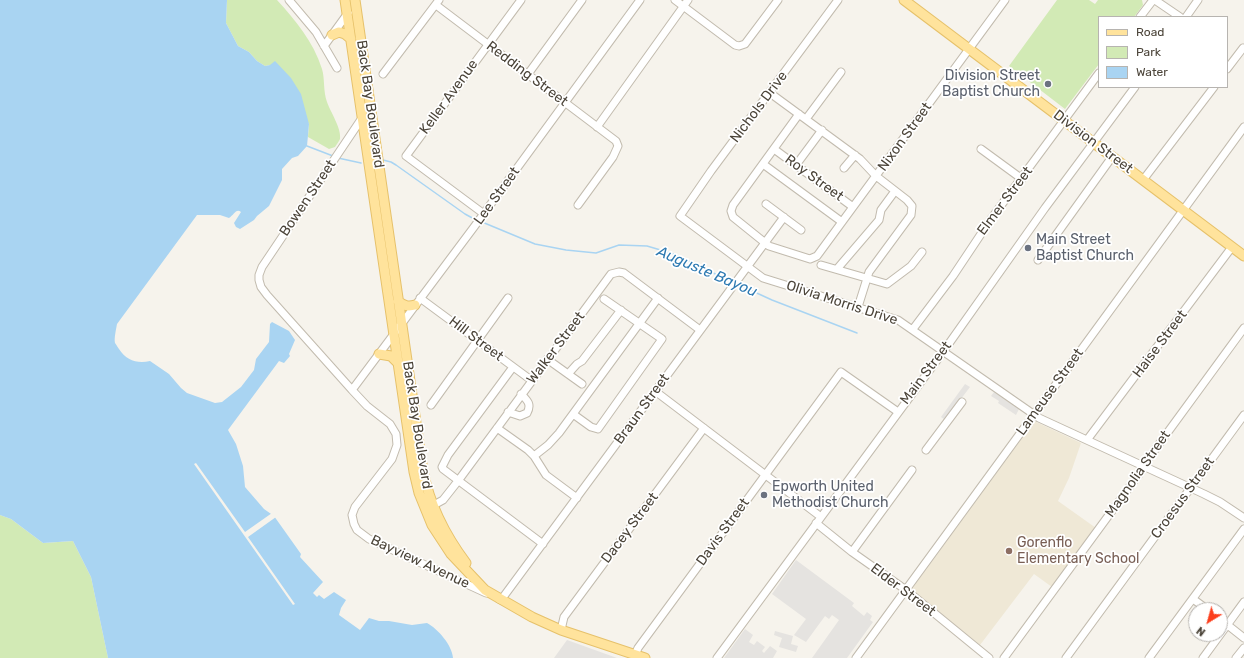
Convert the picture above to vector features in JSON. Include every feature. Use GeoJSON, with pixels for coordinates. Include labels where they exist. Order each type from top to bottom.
{"type":"FeatureCollection","features":[{"type":"Feature","properties":{"kind":"main road","name":"Back Bay Boulevard"},"geometry":{"type":"LineString","coordinates":[[345,0],[414,472],[424,508],[451,554],[485,590],[501,600]]}},
{"type":"Feature","properties":{"kind":"main road","name":"Division Street"},"geometry":{"type":"LineString","coordinates":[[904,0],[1244,255]]}},
{"type":"Feature","properties":{"kind":"main road","name":"Back Bay Boulevard"},"geometry":{"type":"LineString","coordinates":[[356,1],[426,490],[444,532],[476,574],[501,600]]}},
{"type":"Feature","properties":{"kind":"main road"},"geometry":{"type":"LineString","coordinates":[[332,35],[339,32],[345,34],[351,39]]}},
{"type":"Feature","properties":{"kind":"main road"},"geometry":{"type":"LineString","coordinates":[[398,301],[403,305],[409,306],[418,301]]}},
{"type":"Feature","properties":{"kind":"main road"},"geometry":{"type":"LineString","coordinates":[[379,354],[391,356],[398,362]]}},
{"type":"Feature","properties":{"kind":"main road","name":"Bayview Avenue"},"geometry":{"type":"LineString","coordinates":[[501,600],[532,617],[561,630],[645,658]]}},
{"type":"Feature","properties":{"kind":"street"},"geometry":{"type":"LineString","coordinates":[[289,0],[304,17],[337,68]]}},
{"type":"Feature","properties":{"kind":"street","name":"Keller Avenue"},"geometry":{"type":"LineString","coordinates":[[483,215],[406,156],[521,0]]}},
{"type":"Feature","properties":{"kind":"street"},"geometry":{"type":"LineString","coordinates":[[528,74],[582,0]]}},
{"type":"Feature","properties":{"kind":"street","name":"Lee Street"},"geometry":{"type":"LineString","coordinates":[[352,390],[483,215],[640,0]]}},
{"type":"Feature","properties":{"kind":"street"},"geometry":{"type":"LineString","coordinates":[[675,0],[734,45],[739,46],[745,44],[778,0]]}},
{"type":"Feature","properties":{"kind":"street"},"geometry":{"type":"LineString","coordinates":[[597,127],[688,0]]}},
{"type":"Feature","properties":{"kind":"street","name":"Nichols Drive"},"geometry":{"type":"LineString","coordinates":[[680,216],[711,171],[838,0]]}},
{"type":"Feature","properties":{"kind":"street","name":"Nixon Street"},"geometry":{"type":"LineString","coordinates":[[765,243],[777,249],[807,259],[813,259],[817,256],[1005,0]]}},
{"type":"Feature","properties":{"kind":"street"},"geometry":{"type":"LineString","coordinates":[[1141,16],[1154,0],[1178,16]]}},
{"type":"Feature","properties":{"kind":"street"},"geometry":{"type":"LineString","coordinates":[[1187,16],[1198,0]]}},
{"type":"Feature","properties":{"kind":"street"},"geometry":{"type":"LineString","coordinates":[[324,46],[356,1]]}},
{"type":"Feature","properties":{"kind":"street"},"geometry":{"type":"LineString","coordinates":[[383,74],[438,2]]}},
{"type":"Feature","properties":{"kind":"street","name":"Redding Street"},"geometry":{"type":"LineString","coordinates":[[438,2],[488,44],[611,136],[618,143],[617,150],[613,157],[578,205]]}},
{"type":"Feature","properties":{"kind":"street"},"geometry":{"type":"LineString","coordinates":[[1228,68],[1243,48]]}},
{"type":"Feature","properties":{"kind":"street"},"geometry":{"type":"LineString","coordinates":[[806,119],[841,72]]}},
{"type":"Feature","properties":{"kind":"street","name":"Elmer Street"},"geometry":{"type":"LineString","coordinates":[[912,329],[953,276],[977,240],[1098,74]]}},
{"type":"Feature","properties":{"kind":"street","name":"Main Street"},"geometry":{"type":"LineString","coordinates":[[717,658],[943,352],[1045,208],[1134,88]]}},
{"type":"Feature","properties":{"kind":"street"},"geometry":{"type":"LineString","coordinates":[[1143,180],[1213,88]]}},
{"type":"Feature","properties":{"kind":"street"},"geometry":{"type":"LineString","coordinates":[[770,93],[854,155],[876,176],[908,200],[912,206],[911,215],[871,269],[858,308]]}},
{"type":"Feature","properties":{"kind":"street"},"geometry":{"type":"LineString","coordinates":[[765,243],[733,217],[731,211],[733,205],[799,114]]}},
{"type":"Feature","properties":{"kind":"street","name":"Bowen Street"},"geometry":{"type":"LineString","coordinates":[[259,280],[262,267],[362,118]]}},
{"type":"Feature","properties":{"kind":"street","name":"Lameuse Street"},"geometry":{"type":"LineString","coordinates":[[856,658],[1244,127]]}},
{"type":"Feature","properties":{"kind":"street"},"geometry":{"type":"LineString","coordinates":[[796,165],[822,130]]}},
{"type":"Feature","properties":{"kind":"street","name":"Roy Street"},"geometry":{"type":"LineString","coordinates":[[774,148],[853,206]]}},
{"type":"Feature","properties":{"kind":"street"},"geometry":{"type":"LineString","coordinates":[[981,149],[1022,179]]}},
{"type":"Feature","properties":{"kind":"street"},"geometry":{"type":"LineString","coordinates":[[844,168],[854,155]]}},
{"type":"Feature","properties":{"kind":"street"},"geometry":{"type":"LineString","coordinates":[[1038,260],[1112,157]]}},
{"type":"Feature","properties":{"kind":"street"},"geometry":{"type":"LineString","coordinates":[[763,164],[842,222]]}},
{"type":"Feature","properties":{"kind":"street"},"geometry":{"type":"LineString","coordinates":[[837,269],[879,220],[881,210],[895,191]]}},
{"type":"Feature","properties":{"kind":"street"},"geometry":{"type":"LineString","coordinates":[[766,204],[800,230]]}},
{"type":"Feature","properties":{"kind":"street","name":"Olivia Morris Drive"},"geometry":{"type":"LineString","coordinates":[[680,216],[748,267],[768,279],[898,320],[1046,422],[1220,502],[1244,518]]}},
{"type":"Feature","properties":{"kind":"street","name":"Braun Street"},"geometry":{"type":"LineString","coordinates":[[501,600],[784,217]]}},
{"type":"Feature","properties":{"kind":"street","name":"Haise Street"},"geometry":{"type":"LineString","coordinates":[[1087,440],[1232,247]]}},
{"type":"Feature","properties":{"kind":"street"},"geometry":{"type":"LineString","coordinates":[[821,265],[883,284],[889,283],[911,266],[922,252]]}},
{"type":"Feature","properties":{"kind":"street","name":"Walker Street"},"geometry":{"type":"LineString","coordinates":[[432,506],[443,500],[458,481],[531,380],[611,274],[619,272],[624,273],[700,330]]}},
{"type":"Feature","properties":{"kind":"street","name":"Bayview Avenue"},"geometry":{"type":"LineString","coordinates":[[259,280],[261,287],[267,295],[367,406],[390,424],[396,434],[397,444],[392,459],[355,507],[352,515],[357,530],[373,541],[501,600]]}},
{"type":"Feature","properties":{"kind":"street"},"geometry":{"type":"LineString","coordinates":[[431,405],[508,298]]}},
{"type":"Feature","properties":{"kind":"street"},"geometry":{"type":"LineString","coordinates":[[534,456],[554,439],[658,298]]}},
{"type":"Feature","properties":{"kind":"street"},"geometry":{"type":"LineString","coordinates":[[573,414],[595,429],[598,428],[662,339],[604,299]]}},
{"type":"Feature","properties":{"kind":"street","name":"Hill Street"},"geometry":{"type":"LineString","coordinates":[[418,301],[478,340],[531,380]]}},
{"type":"Feature","properties":{"kind":"street"},"geometry":{"type":"LineString","coordinates":[[568,374],[577,364],[582,361],[621,310]]}},
{"type":"Feature","properties":{"kind":"street","name":"Magnolia Street"},"geometry":{"type":"LineString","coordinates":[[1004,658],[1244,328]]}},
{"type":"Feature","properties":{"kind":"street"},"geometry":{"type":"LineString","coordinates":[[547,359],[582,384]]}},
{"type":"Feature","properties":{"kind":"street"},"geometry":{"type":"LineString","coordinates":[[513,367],[446,459],[442,467],[458,481],[543,544]]}},
{"type":"Feature","properties":{"kind":"street","name":"Davis Street"},"geometry":{"type":"LineString","coordinates":[[635,655],[638,648],[841,372],[898,412]]}},
{"type":"Feature","properties":{"kind":"street"},"geometry":{"type":"LineString","coordinates":[[655,391],[821,517]]}},
{"type":"Feature","properties":{"kind":"street"},"geometry":{"type":"LineString","coordinates":[[508,412],[520,416],[527,412],[529,402],[521,394]]}},
{"type":"Feature","properties":{"kind":"street"},"geometry":{"type":"LineString","coordinates":[[926,450],[962,402]]}},
{"type":"Feature","properties":{"kind":"street","name":"Croesus Street"},"geometry":{"type":"LineString","coordinates":[[1066,658],[1244,415]]}},
{"type":"Feature","properties":{"kind":"street"},"geometry":{"type":"LineString","coordinates":[[497,428],[534,456],[546,475],[577,498]]}},
{"type":"Feature","properties":{"kind":"street","name":"Dacey Street"},"geometry":{"type":"LineString","coordinates":[[561,630],[562,622],[568,612],[704,428]]}},
{"type":"Feature","properties":{"kind":"street"},"geometry":{"type":"LineString","coordinates":[[852,552],[912,470]]}},
{"type":"Feature","properties":{"kind":"street","name":"Elder Street"},"geometry":{"type":"LineString","coordinates":[[816,523],[852,552],[906,590],[989,658]]}},
{"type":"Feature","properties":{"kind":"street"},"geometry":{"type":"LineString","coordinates":[[1149,658],[1244,529]]}},
{"type":"Feature","properties":{"kind":"street"},"geometry":{"type":"LineString","coordinates":[[1193,598],[1198,602]]}},
{"type":"Feature","properties":{"kind":"street"},"geometry":{"type":"LineString","coordinates":[[1228,624],[1244,602]]}},
{"type":"Feature","properties":{"kind":"street"},"geometry":{"type":"LineString","coordinates":[[1228,626],[1244,638]]}},
{"type":"Feature","properties":{"kind":"street"},"geometry":{"type":"LineString","coordinates":[[1202,658],[1214,642]]}},
{"type":"Feature","properties":{"kind":"street"},"geometry":{"type":"LineString","coordinates":[[1236,658],[1244,648]]}},
{"type":"Feature","properties":{"kind":"street"},"geometry":{"type":"LineString","coordinates":[[977,658],[982,652]]}},
{"type":"Feature","properties":{"kind":"shaded area"},"geometry":{"type":"Polygon","coordinates":[[[965,384],[970,387],[945,420],[941,417],[965,384]]]}},
{"type":"Feature","properties":{"kind":"shaded area"},"geometry":{"type":"Polygon","coordinates":[[[994,392],[1019,409],[1016,415],[998,403],[999,401],[991,396],[994,392]]]}},
{"type":"Feature","properties":{"kind":"shaded area","name":"Gorenflo Elementary School"},"geometry":{"type":"Polygon","coordinates":[[[1034,421],[1081,443],[1069,478],[1058,501],[1096,528],[1052,587],[1034,574],[980,645],[911,590],[1034,421]]]}},
{"type":"Feature","properties":{"kind":"shaded area"},"geometry":{"type":"Polygon","coordinates":[[[796,560],[854,603],[852,606],[864,616],[867,612],[872,616],[870,620],[873,622],[847,658],[812,658],[839,620],[832,615],[829,619],[825,616],[806,642],[794,635],[806,619],[772,594],[796,560]]]}},
{"type":"Feature","properties":{"kind":"shaded area"},"geometry":{"type":"Polygon","coordinates":[[[745,629],[753,635],[749,642],[754,645],[757,641],[765,647],[762,651],[764,653],[770,646],[777,651],[773,658],[724,658],[745,629]]]}},
{"type":"Feature","properties":{"kind":"shaded area"},"geometry":{"type":"Polygon","coordinates":[[[775,631],[793,636],[791,644],[798,646],[796,652],[779,647],[782,638],[774,635],[775,631]]]}},
{"type":"Feature","properties":{"kind":"shaded area"},"geometry":{"type":"Polygon","coordinates":[[[567,640],[617,658],[554,658],[567,640]]]}},
{"type":"Feature","properties":{"kind":"green space"},"geometry":{"type":"Polygon","coordinates":[[[227,0],[277,0],[309,40],[322,69],[326,98],[339,130],[340,139],[335,147],[329,149],[308,137],[309,124],[270,65],[265,66],[257,61],[249,52],[238,46],[226,23],[227,0]]]}},
{"type":"Feature","properties":{"kind":"green space"},"geometry":{"type":"Polygon","coordinates":[[[1057,0],[1089,0],[1095,4],[1098,0],[1142,0],[1143,5],[1135,16],[1098,16],[1098,65],[1065,109],[1009,66],[1057,0]]]}},
{"type":"Feature","properties":{"kind":"green space"},"geometry":{"type":"Polygon","coordinates":[[[0,515],[11,519],[43,543],[73,541],[91,577],[108,658],[0,658],[0,515]]]}},
{"type":"Feature","properties":{"kind":"water"},"geometry":{"type":"Polygon","coordinates":[[[0,0],[227,0],[226,23],[238,46],[249,52],[257,61],[265,66],[270,65],[275,61],[291,78],[301,94],[309,124],[307,146],[298,156],[292,158],[282,169],[282,180],[269,206],[254,220],[240,229],[236,227],[234,223],[241,212],[239,211],[236,211],[229,218],[220,215],[197,215],[117,324],[115,343],[122,353],[128,358],[141,362],[150,361],[169,374],[187,393],[215,403],[222,402],[241,387],[254,370],[256,359],[269,342],[270,324],[272,322],[289,331],[295,340],[289,354],[290,356],[284,363],[279,361],[228,430],[236,444],[243,466],[245,487],[264,509],[274,516],[301,554],[300,557],[323,582],[313,593],[317,597],[319,595],[324,599],[334,592],[346,600],[339,615],[360,630],[369,618],[379,621],[389,621],[412,625],[427,623],[436,629],[444,638],[450,648],[453,658],[108,658],[91,577],[73,541],[43,543],[11,519],[0,515],[0,0]]]}},
{"type":"Feature","properties":{"kind":"pier"},"geometry":{"type":"Polygon","coordinates":[[[196,463],[245,532],[272,513],[276,517],[248,537],[295,604],[293,605],[194,464],[196,463]]]}},
{"type":"Feature","properties":{"kind":"waterway","name":"Auguste Bayou"},"geometry":{"type":"LineString","coordinates":[[307,146],[333,156]]}},
{"type":"Feature","properties":{"kind":"waterway","name":"Auguste Bayou"},"geometry":{"type":"LineString","coordinates":[[338,158],[361,163]]}},
{"type":"Feature","properties":{"kind":"waterway","name":"Auguste Bayou"},"geometry":{"type":"LineString","coordinates":[[383,160],[396,165],[465,214],[476,220]]}},
{"type":"Feature","properties":{"kind":"waterway","name":"Auguste Bayou"},"geometry":{"type":"LineString","coordinates":[[482,222],[535,244],[566,250],[596,253],[619,245],[647,246],[674,254],[734,283]]}},
{"type":"Feature","properties":{"kind":"waterway","name":"Auguste Bayou"},"geometry":{"type":"LineString","coordinates":[[737,284],[772,300],[857,333]]}},
{"type":"Feature","properties":{"kind":"place","name":"Division Street Baptist Church"},"geometry":{"type":"Point","coordinates":[1048,84]}},
{"type":"Feature","properties":{"kind":"place","name":"Main Street Baptist Church"},"geometry":{"type":"Point","coordinates":[1028,248]}},
{"type":"Feature","properties":{"kind":"place","name":"Epworth United Methodist Church"},"geometry":{"type":"Point","coordinates":[764,495]}},
{"type":"Feature","properties":{"kind":"place","name":"Gorenflo Elementary School"},"geometry":{"type":"Point","coordinates":[1009,551]}}]}
